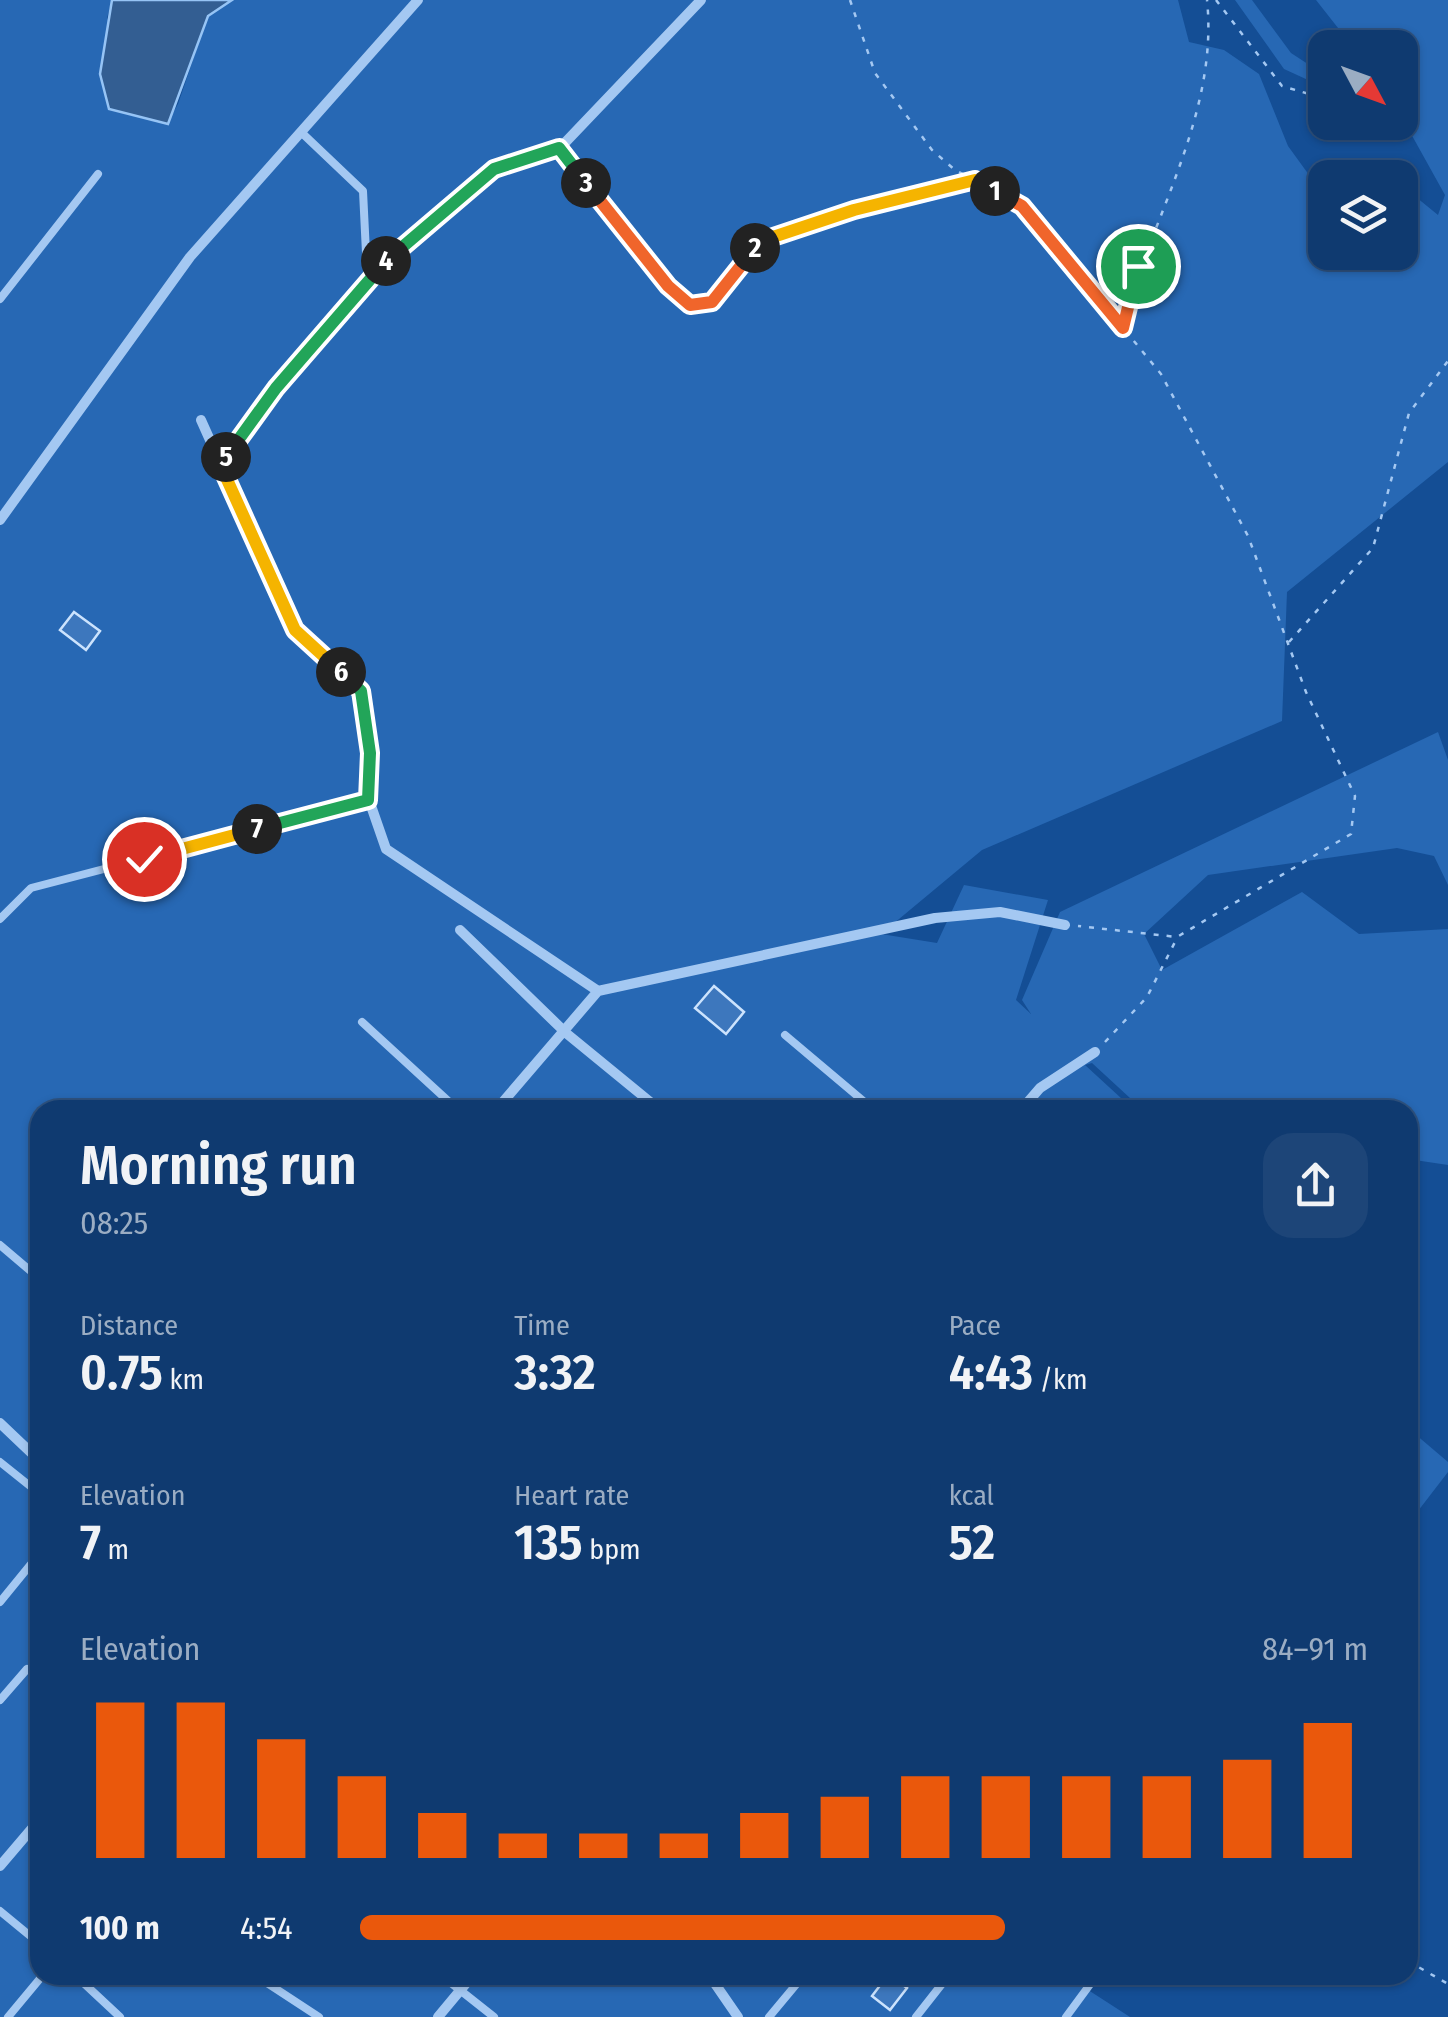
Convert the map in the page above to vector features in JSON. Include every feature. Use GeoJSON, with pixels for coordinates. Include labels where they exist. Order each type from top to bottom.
{"type":"FeatureCollection","features":[{"type":"Feature","properties":{"kind":"street"},"geometry":{"type":"LineString","coordinates":[[0,520],[190,256],[418,0]]}},
{"type":"Feature","properties":{"kind":"street"},"geometry":{"type":"LineString","coordinates":[[220,464],[374,271],[494,169],[559,148],[701,0]]}},
{"type":"Feature","properties":{"kind":"street"},"geometry":{"type":"LineString","coordinates":[[201,420],[295,630],[361,691],[370,753],[368,800],[386,849],[598,991]]}},
{"type":"Feature","properties":{"kind":"street"},"geometry":{"type":"LineString","coordinates":[[505,1100],[598,991],[935,918],[1000,912],[1065,925]]}},
{"type":"Feature","properties":{"kind":"street"},"geometry":{"type":"LineString","coordinates":[[460,930],[566,1033],[648,1100]]}},
{"type":"Feature","properties":{"kind":"street"},"geometry":{"type":"LineString","coordinates":[[1029,1100],[1040,1088],[1095,1052]]}},
{"type":"Feature","properties":{"kind":"street"},"geometry":{"type":"LineString","coordinates":[[0,1424],[30,1451]]}},
{"type":"Feature","properties":{"kind":"street"},"geometry":{"type":"LineString","coordinates":[[0,1866],[30,1831]]}},
{"type":"Feature","properties":{"kind":"street"},"geometry":{"type":"LineString","coordinates":[[438,2017],[465,1985]]}},
{"type":"Feature","properties":{"kind":"street"},"geometry":{"type":"LineString","coordinates":[[716,1985],[738,2017]]}},
{"type":"Feature","properties":{"kind":"lane"},"geometry":{"type":"LineString","coordinates":[[302,133],[363,191],[366,253],[374,271]]}},
{"type":"Feature","properties":{"kind":"lane"},"geometry":{"type":"LineString","coordinates":[[559,148],[668,286]]}},
{"type":"Feature","properties":{"kind":"lane"},"geometry":{"type":"LineString","coordinates":[[0,299],[98,174]]}},
{"type":"Feature","properties":{"kind":"lane"},"geometry":{"type":"LineString","coordinates":[[0,919],[32,888],[368,800]]}},
{"type":"Feature","properties":{"kind":"lane"},"geometry":{"type":"LineString","coordinates":[[362,1022],[447,1100]]}},
{"type":"Feature","properties":{"kind":"lane"},"geometry":{"type":"LineString","coordinates":[[785,1035],[862,1100]]}},
{"type":"Feature","properties":{"kind":"lane"},"geometry":{"type":"LineString","coordinates":[[0,1244],[30,1270]]}},
{"type":"Feature","properties":{"kind":"lane"},"geometry":{"type":"LineString","coordinates":[[0,1462],[30,1486]]}},
{"type":"Feature","properties":{"kind":"lane"},"geometry":{"type":"LineString","coordinates":[[0,1602],[30,1565]]}},
{"type":"Feature","properties":{"kind":"lane"},"geometry":{"type":"LineString","coordinates":[[0,1700],[27,1669]]}},
{"type":"Feature","properties":{"kind":"lane"},"geometry":{"type":"LineString","coordinates":[[0,1911],[30,1936]]}},
{"type":"Feature","properties":{"kind":"lane"},"geometry":{"type":"LineString","coordinates":[[8,2017],[35,1985]]}},
{"type":"Feature","properties":{"kind":"lane"},"geometry":{"type":"LineString","coordinates":[[86,1985],[120,2017]]}},
{"type":"Feature","properties":{"kind":"lane"},"geometry":{"type":"LineString","coordinates":[[270,1985],[319,2017]]}},
{"type":"Feature","properties":{"kind":"lane"},"geometry":{"type":"LineString","coordinates":[[453,1985],[494,2017]]}},
{"type":"Feature","properties":{"kind":"lane"},"geometry":{"type":"LineString","coordinates":[[769,2017],[796,1985]]}},
{"type":"Feature","properties":{"kind":"lane"},"geometry":{"type":"LineString","coordinates":[[916,2017],[941,1985]]}},
{"type":"Feature","properties":{"kind":"lane"},"geometry":{"type":"LineString","coordinates":[[1066,2017],[1090,1985]]}},
{"type":"Feature","properties":{"kind":"path"},"geometry":{"type":"LineString","coordinates":[[1123,328],[1138,266],[1170,202],[1192,122],[1210,35],[1206,0]]}},
{"type":"Feature","properties":{"kind":"path"},"geometry":{"type":"LineString","coordinates":[[1216,0],[1282,86],[1308,93]]}},
{"type":"Feature","properties":{"kind":"path"},"geometry":{"type":"LineString","coordinates":[[850,1],[874,73],[932,150],[1022,206],[1161,374],[1248,536],[1288,644],[1356,796],[1350,834],[1177,937],[1146,997],[1095,1052]]}},
{"type":"Feature","properties":{"kind":"path"},"geometry":{"type":"LineString","coordinates":[[668,286],[690,305],[712,302],[743,259],[764,240],[854,210],[975,180]]}},
{"type":"Feature","properties":{"kind":"path"},"geometry":{"type":"LineString","coordinates":[[1288,644],[1374,548],[1409,413],[1448,360]]}},
{"type":"Feature","properties":{"kind":"path"},"geometry":{"type":"LineString","coordinates":[[1065,925],[1177,937]]}},
{"type":"Feature","properties":{"kind":"path"},"geometry":{"type":"LineString","coordinates":[[1418,1968],[1448,1984]]}},
{"type":"Feature","properties":{"kind":"shaded area"},"geometry":{"type":"Polygon","coordinates":[[[0,0],[112,0],[107,18],[167,124],[178,104],[208,16],[232,0],[1178,0],[1189,42],[1224,50],[1259,74],[1288,146],[1308,174],[1308,270],[1418,270],[1418,199],[1438,215],[1445,195],[1414,140],[1418,140],[1418,30],[1340,30],[1316,0],[1448,0],[1448,462],[1287,592],[1282,721],[982,850],[881,934],[937,943],[964,885],[1048,900],[1016,1000],[1031,1014],[1022,1000],[1060,912],[1438,732],[1448,760],[1448,885],[1434,856],[1397,848],[1208,875],[1144,934],[1162,970],[1302,892],[1359,934],[1448,929],[1448,1165],[1418,1160],[1418,1100],[1132,1100],[1092,1063],[1085,1065],[1123,1100],[30,1100],[30,1985],[1080,1985],[1130,2017],[0,2017],[0,0]]]}},
{"type":"Feature","properties":{"kind":"shaded area"},"geometry":{"type":"Polygon","coordinates":[[[112,0],[232,0],[208,16],[168,124],[109,109],[100,74],[112,0]]]}},
{"type":"Feature","properties":{"kind":"shaded area"},"geometry":{"type":"Polygon","coordinates":[[[1235,0],[1252,0],[1291,53],[1308,64],[1308,80],[1284,69],[1235,0]]]}},
{"type":"Feature","properties":{"kind":"shaded area"},"geometry":{"type":"Polygon","coordinates":[[[1418,1436],[1448,1462],[1448,1472],[1418,1511],[1418,1436]]]}},
{"type":"Feature","properties":{"kind":"building"},"geometry":{"type":"Polygon","coordinates":[[[74,612],[100,631],[86,650],[60,630],[74,612]]]}},
{"type":"Feature","properties":{"kind":"building"},"geometry":{"type":"Polygon","coordinates":[[[714,986],[744,1012],[726,1034],[695,1008],[714,986]]]}},
{"type":"Feature","properties":{"kind":"building"},"geometry":{"type":"Polygon","coordinates":[[[880,1985],[907,1988],[890,2010],[872,1996],[880,1985]]]}},
{"type":"Feature","properties":{"kind":"route"},"geometry":{"type":"LineString","coordinates":[[144,859],[368,800],[370,753],[361,691],[295,630],[220,464],[276,388],[374,271],[494,169],[559,148],[668,286],[690,305],[712,302],[743,259],[764,240],[854,210],[975,180],[1022,206],[1123,328],[1138,266]]}}]}
